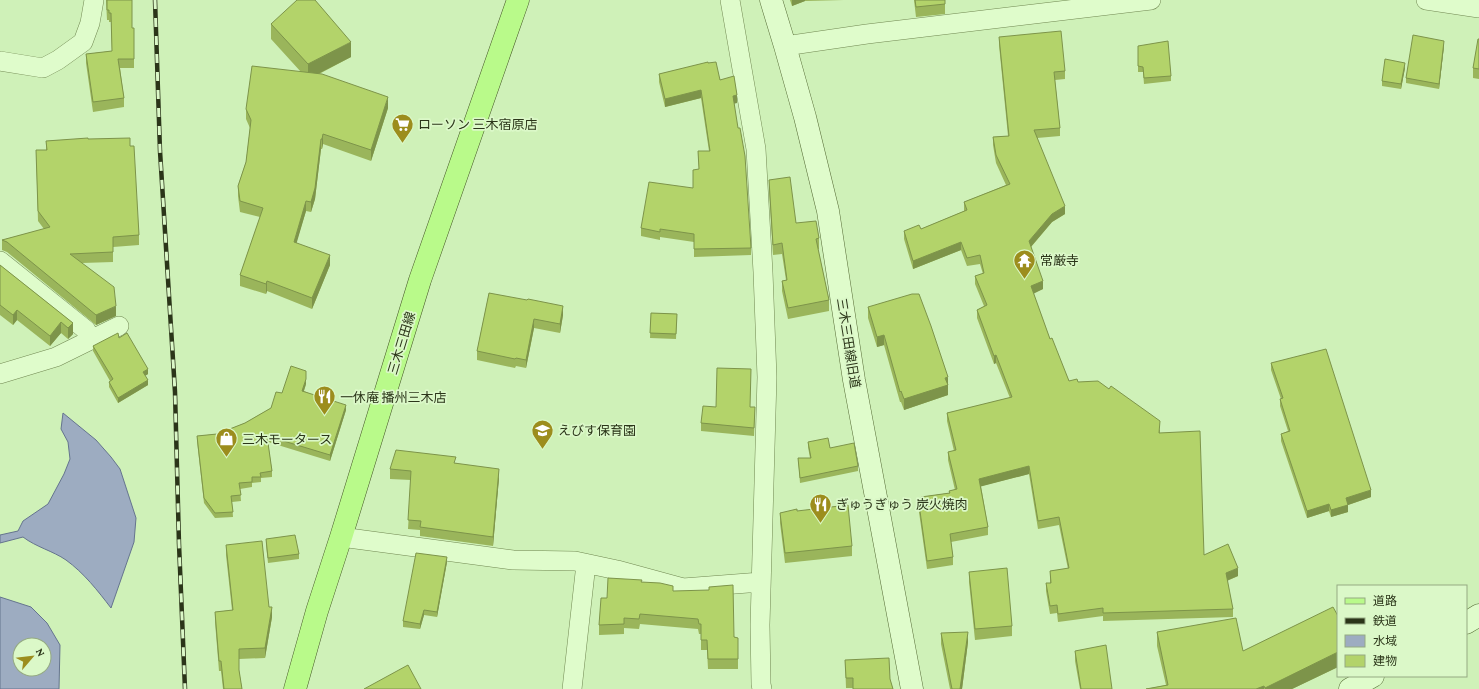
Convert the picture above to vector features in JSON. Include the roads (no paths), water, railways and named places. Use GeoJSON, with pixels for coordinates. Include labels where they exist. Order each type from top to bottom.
{"type":"FeatureCollection","features":[{"type":"Feature","properties":{"kind":"main road","name":"三木三田線"},"geometry":{"type":"LineString","coordinates":[[295,689],[316,611],[341,537],[420,280],[518,0]]}},
{"type":"Feature","properties":{"kind":"street"},"geometry":{"type":"LineString","coordinates":[[0,61],[43,68],[58,60],[83,42],[90,23],[94,0]]}},
{"type":"Feature","properties":{"kind":"street"},"geometry":{"type":"LineString","coordinates":[[730,0],[756,149],[763,272],[767,377],[760,625],[762,689]]}},
{"type":"Feature","properties":{"kind":"street","name":"三木三田線旧道"},"geometry":{"type":"LineString","coordinates":[[771,0],[786,46],[828,211],[854,380],[912,689]]}},
{"type":"Feature","properties":{"kind":"street"},"geometry":{"type":"LineString","coordinates":[[786,46],[875,33],[1151,0]]}},
{"type":"Feature","properties":{"kind":"street"},"geometry":{"type":"LineString","coordinates":[[1426,0],[1479,8]]}},
{"type":"Feature","properties":{"kind":"street"},"geometry":{"type":"LineString","coordinates":[[0,261],[86,330],[91,340]]}},
{"type":"Feature","properties":{"kind":"street"},"geometry":{"type":"LineString","coordinates":[[0,374],[56,357],[119,326]]}},
{"type":"Feature","properties":{"kind":"street"},"geometry":{"type":"LineString","coordinates":[[341,537],[513,560],[575,561],[617,570],[683,588],[761,582]]}},
{"type":"Feature","properties":{"kind":"street"},"geometry":{"type":"LineString","coordinates":[[572,689],[586,564]]}},
{"type":"Feature","properties":{"kind":"street"},"geometry":{"type":"LineString","coordinates":[[1467,621],[1479,615]]}},
{"type":"Feature","properties":{"kind":"street"},"geometry":{"type":"LineString","coordinates":[[1350,689],[1371,677]]}},
{"type":"Feature","properties":{"kind":"water"},"geometry":{"type":"Polygon","coordinates":[[[63,413],[96,440],[120,469],[136,518],[134,542],[111,608],[85,576],[61,557],[33,544],[23,537],[0,543],[0,535],[18,531],[23,521],[48,504],[64,474],[70,459],[68,442],[61,429],[63,413]]]}},
{"type":"Feature","properties":{"kind":"water"},"geometry":{"type":"Polygon","coordinates":[[[0,597],[31,607],[47,623],[60,645],[59,689],[0,689],[0,597]]]}},
{"type":"Feature","properties":{"kind":"railway"},"geometry":{"type":"LineString","coordinates":[[155,0],[160,151],[175,392],[185,689]]}},
{"type":"Feature","properties":{"kind":"place","name":"ローソン 三木宿原店"},"geometry":{"type":"Point","coordinates":[402,144]}},
{"type":"Feature","properties":{"kind":"place","name":"常厳寺"},"geometry":{"type":"Point","coordinates":[1025,280]}},
{"type":"Feature","properties":{"kind":"place","name":"一休庵 播州三木店"},"geometry":{"type":"Point","coordinates":[325,416]}},
{"type":"Feature","properties":{"kind":"place","name":"えびす保育園"},"geometry":{"type":"Point","coordinates":[542,450]}},
{"type":"Feature","properties":{"kind":"place","name":"三木モータース"},"geometry":{"type":"Point","coordinates":[227,458]}},
{"type":"Feature","properties":{"kind":"place","name":"ぎゅうぎゅう 炭火焼肉"},"geometry":{"type":"Point","coordinates":[820,524]}}]}
